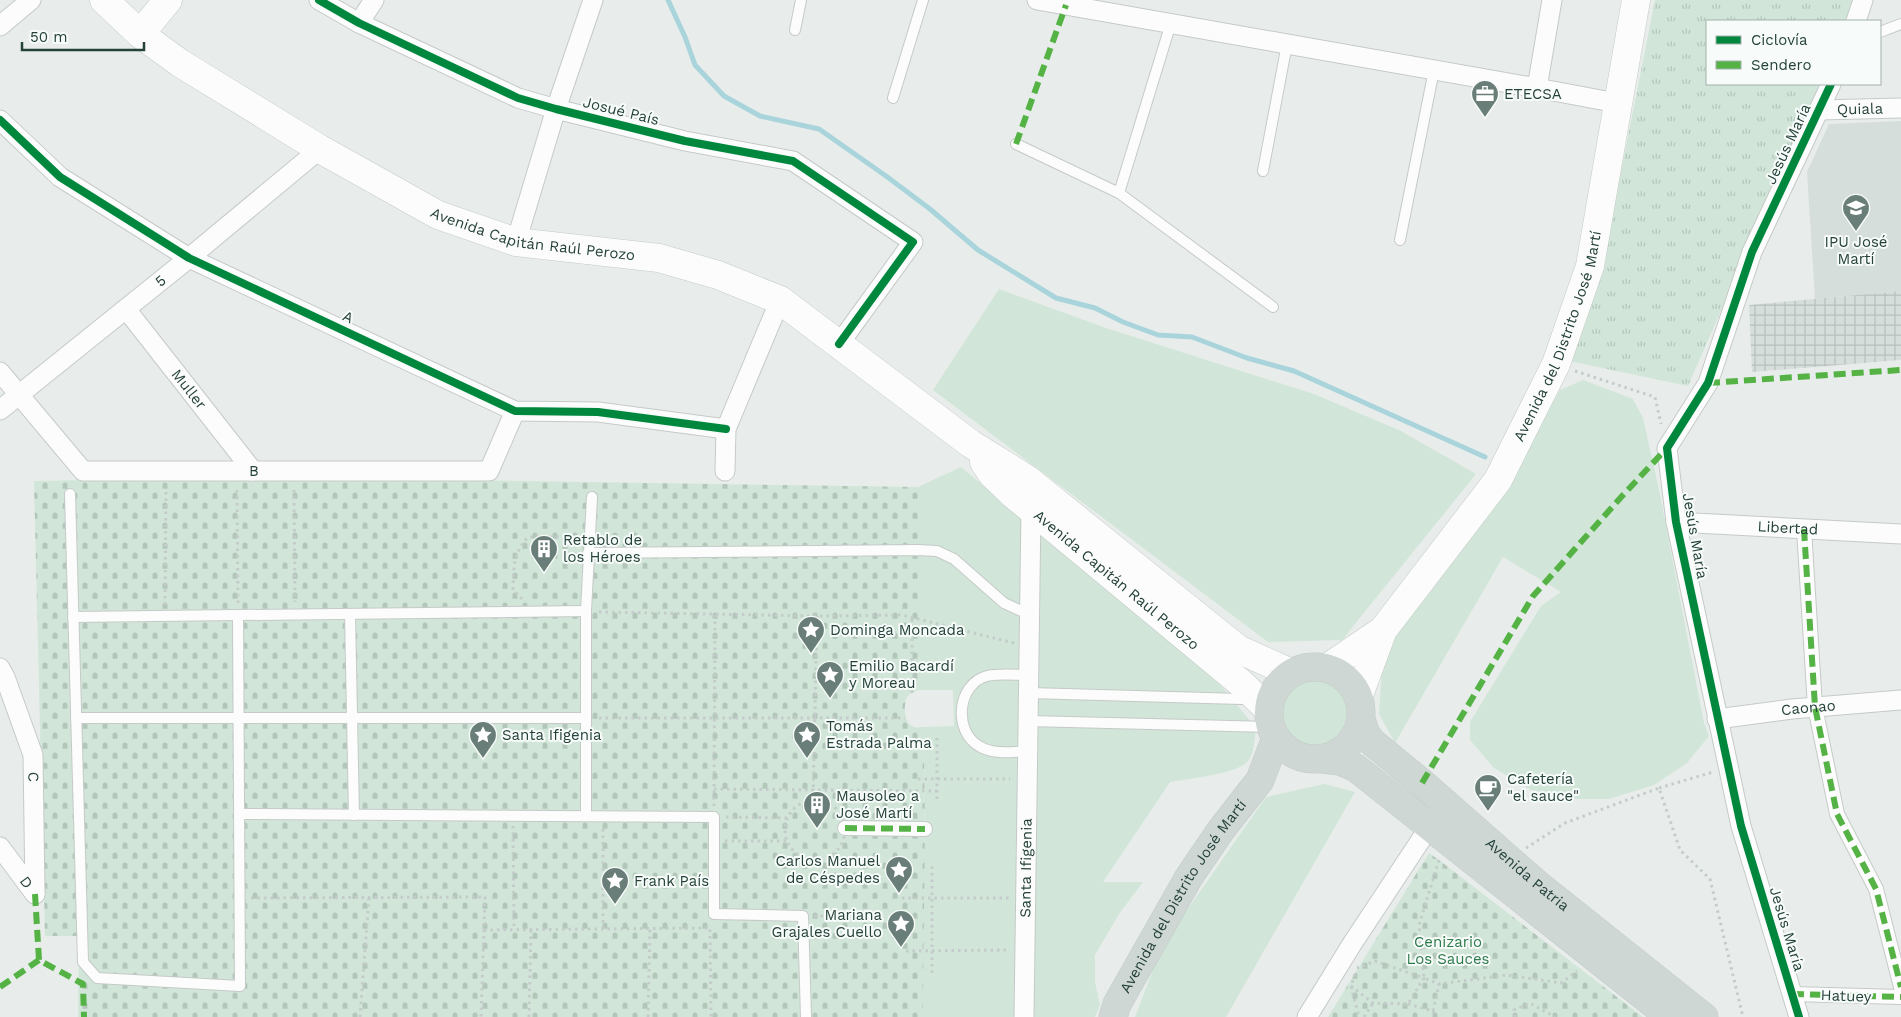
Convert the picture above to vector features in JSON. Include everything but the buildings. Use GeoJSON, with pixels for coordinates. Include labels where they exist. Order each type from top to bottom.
{"type":"FeatureCollection","features":[{"type":"Feature","properties":{"kind":"main road","name":"Avenida Capitán Raúl Perozo"},"geometry":{"type":"LineString","coordinates":[[104,0],[140,34],[180,64],[320,150],[438,215],[516,242],[659,258],[718,275],[780,300],[972,444],[1024,494],[1273,705]]}},
{"type":"Feature","properties":{"kind":"main road"},"geometry":{"type":"LineString","coordinates":[[140,34],[168,0]]}},
{"type":"Feature","properties":{"kind":"main road","name":"Avenida del Distrito José Martí"},"geometry":{"type":"LineString","coordinates":[[1327,668],[1382,630],[1498,480],[1556,364],[1590,266],[1636,0]]}},
{"type":"Feature","properties":{"kind":"main road","name":"Avenida Capitán Raúl Perozo"},"geometry":{"type":"LineString","coordinates":[[1024,494],[1238,649],[1273,705]]}},
{"type":"Feature","properties":{"kind":"main road","name":"Avenida del Distrito José Martí"},"geometry":{"type":"LineString","coordinates":[[1364,719],[1382,630]]}},
{"type":"Feature","properties":{"kind":"main road"},"geometry":{"type":"LineString","coordinates":[[1314,666],[1327,668],[1346,678],[1364,719],[1355,738],[1341,752],[1314,758],[1288,751],[1273,705],[1314,666]]}},
{"type":"Feature","properties":{"kind":"main road","name":"Avenida del Distrito José Martí"},"geometry":{"type":"LineString","coordinates":[[1260,780],[1273,705]]}},
{"type":"Feature","properties":{"kind":"main road","name":"Avenida Patria"},"geometry":{"type":"LineString","coordinates":[[1364,719],[1422,783],[1508,859],[1704,1017]]}},
{"type":"Feature","properties":{"kind":"main road","name":"Avenida del Distrito José Martí"},"geometry":{"type":"LineString","coordinates":[[1114,1017],[1117,1004],[1190,878],[1221,830],[1260,780],[1283,764],[1314,758]]}},
{"type":"Feature","properties":{"kind":"main road","name":"Avenida Patria"},"geometry":{"type":"LineString","coordinates":[[1314,758],[1340,762],[1356,768],[1670,1017]]}},
{"type":"Feature","properties":{"kind":"street"},"geometry":{"type":"LineString","coordinates":[[0,26],[31,0]]}},
{"type":"Feature","properties":{"kind":"street","name":"Josué País"},"geometry":{"type":"LineString","coordinates":[[319,0],[359,23],[518,98],[685,141],[793,161],[913,242],[839,344]]}},
{"type":"Feature","properties":{"kind":"street"},"geometry":{"type":"LineString","coordinates":[[359,23],[374,0]]}},
{"type":"Feature","properties":{"kind":"street"},"geometry":{"type":"LineString","coordinates":[[516,242],[556,109],[593,0]]}},
{"type":"Feature","properties":{"kind":"street"},"geometry":{"type":"LineString","coordinates":[[1037,0],[1537,88],[1617,104]]}},
{"type":"Feature","properties":{"kind":"street"},"geometry":{"type":"LineString","coordinates":[[1537,88],[1552,0]]}},
{"type":"Feature","properties":{"kind":"street"},"geometry":{"type":"LineString","coordinates":[[1856,20],[1863,0]]}},
{"type":"Feature","properties":{"kind":"street","name":"Jesús María"},"geometry":{"type":"LineString","coordinates":[[1798,1017],[1742,826],[1728,768],[1676,522],[1667,448],[1708,383],[1752,252],[1831,85]]}},
{"type":"Feature","properties":{"kind":"street","name":"Quiala"},"geometry":{"type":"LineString","coordinates":[[1819,110],[1901,108]]}},
{"type":"Feature","properties":{"kind":"street","name":"A"},"geometry":{"type":"LineString","coordinates":[[0,120],[60,177],[189,258],[515,411],[598,412],[726,429]]}},
{"type":"Feature","properties":{"kind":"street","name":"5"},"geometry":{"type":"LineString","coordinates":[[0,410],[320,150]]}},
{"type":"Feature","properties":{"kind":"street"},"geometry":{"type":"LineString","coordinates":[[725,471],[726,429],[780,300]]}},
{"type":"Feature","properties":{"kind":"street","name":"Muller"},"geometry":{"type":"LineString","coordinates":[[126,309],[253,471]]}},
{"type":"Feature","properties":{"kind":"street","name":"B"},"geometry":{"type":"LineString","coordinates":[[0,372],[18,396],[83,471],[489,471],[515,411]]}},
{"type":"Feature","properties":{"kind":"street","name":"Santa Ifigenia"},"geometry":{"type":"LineString","coordinates":[[1024,494],[1030,615],[1024,1017]]}},
{"type":"Feature","properties":{"kind":"street","name":"Libertad"},"geometry":{"type":"LineString","coordinates":[[1676,522],[1901,534]]}},
{"type":"Feature","properties":{"kind":"street"},"geometry":{"type":"LineString","coordinates":[[1804,529],[1815,707],[1837,814],[1876,889],[1901,987]]}},
{"type":"Feature","properties":{"kind":"street","name":"C"},"geometry":{"type":"LineString","coordinates":[[0,668],[33,755],[35,894]]}},
{"type":"Feature","properties":{"kind":"street","name":"Caonao"},"geometry":{"type":"LineString","coordinates":[[1717,719],[1792,708],[1901,700]]}},
{"type":"Feature","properties":{"kind":"street"},"geometry":{"type":"LineString","coordinates":[[1307,1017],[1352,944],[1430,826]]}},
{"type":"Feature","properties":{"kind":"street"},"geometry":{"type":"LineString","coordinates":[[845,828],[925,829]]}},
{"type":"Feature","properties":{"kind":"street","name":"D"},"geometry":{"type":"LineString","coordinates":[[0,846],[35,894]]}},
{"type":"Feature","properties":{"kind":"street","name":"Hatuey"},"geometry":{"type":"LineString","coordinates":[[1792,994],[1901,998]]}},
{"type":"Feature","properties":{"kind":"lane"},"geometry":{"type":"LineString","coordinates":[[795,30],[801,0]]}},
{"type":"Feature","properties":{"kind":"lane"},"geometry":{"type":"LineString","coordinates":[[893,98],[923,0]]}},
{"type":"Feature","properties":{"kind":"lane"},"geometry":{"type":"LineString","coordinates":[[1119,193],[1171,23]]}},
{"type":"Feature","properties":{"kind":"lane"},"geometry":{"type":"LineString","coordinates":[[1881,32],[1901,24]]}},
{"type":"Feature","properties":{"kind":"lane"},"geometry":{"type":"LineString","coordinates":[[1263,171],[1288,44]]}},
{"type":"Feature","properties":{"kind":"lane"},"geometry":{"type":"LineString","coordinates":[[1400,240],[1434,70]]}},
{"type":"Feature","properties":{"kind":"lane"},"geometry":{"type":"LineString","coordinates":[[1016,144],[1119,193],[1273,307]]}},
{"type":"Feature","properties":{"kind":"lane"},"geometry":{"type":"LineString","coordinates":[[70,494],[83,962],[98,978],[240,986],[238,615]]}},
{"type":"Feature","properties":{"kind":"lane"},"geometry":{"type":"LineString","coordinates":[[586,816],[586,611],[592,497]]}},
{"type":"Feature","properties":{"kind":"lane"},"geometry":{"type":"LineString","coordinates":[[588,553],[918,550],[937,552],[954,559],[1004,603],[1030,615]]}},
{"type":"Feature","properties":{"kind":"lane"},"geometry":{"type":"LineString","coordinates":[[73,617],[586,611]]}},
{"type":"Feature","properties":{"kind":"lane"},"geometry":{"type":"LineString","coordinates":[[350,614],[354,815]]}},
{"type":"Feature","properties":{"kind":"lane"},"geometry":{"type":"LineString","coordinates":[[1028,751],[998,752],[979,747],[968,736],[962,718],[963,699],[970,684],[987,676],[1029,684],[1213,699],[1242,699],[1273,705]]}},
{"type":"Feature","properties":{"kind":"lane"},"geometry":{"type":"LineString","coordinates":[[1028,720],[1273,705]]}},
{"type":"Feature","properties":{"kind":"lane"},"geometry":{"type":"LineString","coordinates":[[76,718],[586,718]]}},
{"type":"Feature","properties":{"kind":"lane"},"geometry":{"type":"LineString","coordinates":[[239,814],[714,817],[714,914],[803,916],[806,1017]]}},
{"type":"Feature","properties":{"kind":"path"},"geometry":{"type":"LineString","coordinates":[[1556,364],[1655,397],[1667,448]]}},
{"type":"Feature","properties":{"kind":"path"},"geometry":{"type":"LineString","coordinates":[[237,490],[238,615]]}},
{"type":"Feature","properties":{"kind":"path"},"geometry":{"type":"LineString","coordinates":[[294,490],[295,614]]}},
{"type":"Feature","properties":{"kind":"path"},"geometry":{"type":"LineString","coordinates":[[164,616],[166,491]]}},
{"type":"Feature","properties":{"kind":"path"},"geometry":{"type":"LineString","coordinates":[[538,612],[513,590],[514,559],[519,547],[528,538],[559,537],[588,553]]}},
{"type":"Feature","properties":{"kind":"path"},"geometry":{"type":"LineString","coordinates":[[586,611],[817,616],[902,615],[1029,647]]}},
{"type":"Feature","properties":{"kind":"path"},"geometry":{"type":"LineString","coordinates":[[715,614],[714,817],[788,818]]}},
{"type":"Feature","properties":{"kind":"path"},"geometry":{"type":"LineString","coordinates":[[813,800],[817,616]]}},
{"type":"Feature","properties":{"kind":"path"},"geometry":{"type":"LineString","coordinates":[[912,618],[912,693]]}},
{"type":"Feature","properties":{"kind":"path"},"geometry":{"type":"LineString","coordinates":[[586,718],[906,718]]}},
{"type":"Feature","properties":{"kind":"path"},"geometry":{"type":"LineString","coordinates":[[937,737],[937,799]]}},
{"type":"Feature","properties":{"kind":"path"},"geometry":{"type":"LineString","coordinates":[[1508,859],[1565,823],[1658,788],[1728,768]]}},
{"type":"Feature","properties":{"kind":"path"},"geometry":{"type":"LineString","coordinates":[[918,779],[1028,780]]}},
{"type":"Feature","properties":{"kind":"path"},"geometry":{"type":"LineString","coordinates":[[1658,788],[1680,850],[1710,879],[1743,1017]]}},
{"type":"Feature","properties":{"kind":"path"},"geometry":{"type":"LineString","coordinates":[[714,789],[937,791]]}},
{"type":"Feature","properties":{"kind":"path"},"geometry":{"type":"LineString","coordinates":[[813,800],[823,801],[838,811],[843,819],[845,828],[844,838],[834,853],[816,860],[807,859],[791,849],[787,840],[785,825],[798,805],[813,800]]}},
{"type":"Feature","properties":{"kind":"path"},"geometry":{"type":"LineString","coordinates":[[513,816],[514,930]]}},
{"type":"Feature","properties":{"kind":"path"},"geometry":{"type":"LineString","coordinates":[[603,816],[603,929]]}},
{"type":"Feature","properties":{"kind":"path"},"geometry":{"type":"LineString","coordinates":[[714,841],[787,840]]}},
{"type":"Feature","properties":{"kind":"path"},"geometry":{"type":"LineString","coordinates":[[1408,1004],[1424,978],[1419,925],[1439,860],[1452,843]]}},
{"type":"Feature","properties":{"kind":"path"},"geometry":{"type":"LineString","coordinates":[[932,863],[932,972]]}},
{"type":"Feature","properties":{"kind":"path"},"geometry":{"type":"LineString","coordinates":[[240,898],[485,896],[481,1017]]}},
{"type":"Feature","properties":{"kind":"path"},"geometry":{"type":"LineString","coordinates":[[360,1017],[369,897]]}},
{"type":"Feature","properties":{"kind":"path"},"geometry":{"type":"LineString","coordinates":[[902,898],[1026,898]]}},
{"type":"Feature","properties":{"kind":"path"},"geometry":{"type":"LineString","coordinates":[[803,916],[871,916]]}},
{"type":"Feature","properties":{"kind":"path"},"geometry":{"type":"LineString","coordinates":[[484,930],[710,928],[711,1017]]}},
{"type":"Feature","properties":{"kind":"path"},"geometry":{"type":"LineString","coordinates":[[529,1017],[531,929]]}},
{"type":"Feature","properties":{"kind":"path"},"geometry":{"type":"LineString","coordinates":[[648,1017],[650,929]]}},
{"type":"Feature","properties":{"kind":"path"},"geometry":{"type":"LineString","coordinates":[[906,951],[1025,950]]}},
{"type":"Feature","properties":{"kind":"path"},"geometry":{"type":"LineString","coordinates":[[1359,1017],[1351,986],[1357,968],[1376,961],[1440,984],[1507,975],[1561,983],[1580,969],[1591,955]]}},
{"type":"Feature","properties":{"kind":"path"},"geometry":{"type":"LineString","coordinates":[[1436,1017],[1433,1011],[1440,984]]}},
{"type":"Feature","properties":{"kind":"path"},"geometry":{"type":"LineString","coordinates":[[1351,986],[1373,1003],[1408,1004],[1433,1011]]}},
{"type":"Feature","properties":{"kind":"path"},"geometry":{"type":"LineString","coordinates":[[1515,1017],[1514,1010],[1530,1002],[1555,1017]]}},
{"type":"Feature","properties":{"kind":"path"},"geometry":{"type":"LineString","coordinates":[[1364,1017],[1373,1003]]}},
{"type":"Feature","properties":{"kind":"shaded area","name":"IPU José Martí"},"geometry":{"type":"Polygon","coordinates":[[[1901,121],[1901,291],[1815,299],[1807,172],[1829,124],[1901,121]]]}},
{"type":"Feature","properties":{"kind":"shaded area"},"geometry":{"type":"Polygon","coordinates":[[[1901,291],[1901,360],[1752,372],[1749,305],[1901,291]]]}},
{"type":"Feature","properties":{"kind":"green space"},"geometry":{"type":"Polygon","coordinates":[[[1655,0],[1857,0],[1848,20],[1706,20],[1706,85],[1820,85],[1688,386],[1569,361],[1606,248],[1655,0]]]}},
{"type":"Feature","properties":{"kind":"green space"},"geometry":{"type":"Polygon","coordinates":[[[999,289],[1106,328],[1314,394],[1401,431],[1476,474],[1342,640],[1268,642],[933,390],[999,289]]]}},
{"type":"Feature","properties":{"kind":"green space"},"geometry":{"type":"Polygon","coordinates":[[[1583,380],[1633,399],[1643,418],[1658,485],[1704,723],[1709,736],[1687,763],[1654,785],[1609,799],[1573,799],[1531,790],[1494,768],[1470,740],[1470,722],[1541,606],[1561,592],[1503,557],[1395,743],[1379,714],[1382,668],[1398,622],[1441,576],[1496,506],[1560,390],[1583,380]]]}},
{"type":"Feature","properties":{"kind":"green space"},"geometry":{"type":"Polygon","coordinates":[[[961,467],[1157,629],[1223,688],[1256,728],[1252,754],[1242,766],[1223,773],[1170,782],[1103,882],[1143,882],[1119,914],[1095,955],[1095,982],[1100,1005],[1095,1017],[923,1017],[923,948],[728,849],[925,841],[923,727],[954,726],[953,690],[918,690],[918,487],[961,467]]]}},
{"type":"Feature","properties":{"kind":"green space","name":"Santa Ifigenia"},"geometry":{"type":"Polygon","coordinates":[[[259,477],[918,487],[918,690],[907,697],[905,709],[908,723],[915,727],[923,727],[925,836],[923,1017],[78,1017],[79,936],[45,936],[34,481],[259,477]]]}},
{"type":"Feature","properties":{"kind":"green space"},"geometry":{"type":"Polygon","coordinates":[[[1312,676],[1325,679],[1337,686],[1344,698],[1347,711],[1344,724],[1337,736],[1325,743],[1312,746],[1299,743],[1287,736],[1280,724],[1277,711],[1280,698],[1287,686],[1299,679],[1312,676]]]}},
{"type":"Feature","properties":{"kind":"green space"},"geometry":{"type":"Polygon","coordinates":[[[1324,784],[1355,792],[1226,1017],[1135,1017],[1162,946],[1266,797],[1324,784]]]}},
{"type":"Feature","properties":{"kind":"green space","name":"Cenizario Los Sauces"},"geometry":{"type":"Polygon","coordinates":[[[1429,853],[1439,860],[1643,1017],[1328,1017],[1429,853]]]}},
{"type":"Feature","properties":{"kind":"waterway"},"geometry":{"type":"LineString","coordinates":[[668,0],[685,37],[695,65],[724,96],[760,116],[819,129],[930,209],[978,250],[1056,298],[1095,308],[1123,322],[1158,335],[1192,337],[1247,358],[1294,371],[1485,457]]}},
{"type":"Feature","properties":{"kind":"marked path"},"geometry":{"type":"LineString","coordinates":[[1016,144],[1066,5]]}},
{"type":"Feature","properties":{"kind":"marked path"},"geometry":{"type":"LineString","coordinates":[[1708,383],[1901,370]]}},
{"type":"Feature","properties":{"kind":"marked path"},"geometry":{"type":"LineString","coordinates":[[1422,783],[1533,596],[1667,448]]}},
{"type":"Feature","properties":{"kind":"marked path"},"geometry":{"type":"LineString","coordinates":[[1804,529],[1815,707],[1837,814],[1876,889],[1901,987]]}},
{"type":"Feature","properties":{"kind":"marked path"},"geometry":{"type":"LineString","coordinates":[[845,828],[925,829]]}},
{"type":"Feature","properties":{"kind":"marked path"},"geometry":{"type":"LineString","coordinates":[[35,894],[39,960],[83,984],[84,1017]]}},
{"type":"Feature","properties":{"kind":"marked path"},"geometry":{"type":"LineString","coordinates":[[0,987],[39,960]]}},
{"type":"Feature","properties":{"kind":"marked path"},"geometry":{"type":"LineString","coordinates":[[1792,994],[1901,997]]}},
{"type":"Feature","properties":{"kind":"cycle path"},"geometry":{"type":"LineString","coordinates":[[319,0],[359,23],[518,98],[685,141],[793,161],[913,242],[839,344]]}},
{"type":"Feature","properties":{"kind":"cycle path"},"geometry":{"type":"LineString","coordinates":[[1799,1017],[1741,826],[1676,522],[1667,448],[1708,383],[1752,252],[1831,85]]}},
{"type":"Feature","properties":{"kind":"cycle path"},"geometry":{"type":"LineString","coordinates":[[0,120],[60,177],[189,258],[515,411],[598,412],[726,429]]}},
{"type":"Feature","properties":{"kind":"place","name":"ETECSA"},"geometry":{"type":"Point","coordinates":[1485,118]}},
{"type":"Feature","properties":{"kind":"place","name":"IPU José Martí"},"geometry":{"type":"Point","coordinates":[1856,232]}},
{"type":"Feature","properties":{"kind":"place","name":"Retablo de los Héroes"},"geometry":{"type":"Point","coordinates":[544,573]}},
{"type":"Feature","properties":{"kind":"place","name":"Dominga Moncada"},"geometry":{"type":"Point","coordinates":[811,654]}},
{"type":"Feature","properties":{"kind":"place","name":"Emilio Bacardí y Moreau"},"geometry":{"type":"Point","coordinates":[830,699]}},
{"type":"Feature","properties":{"kind":"place","name":"Santa Ifigenia"},"geometry":{"type":"Point","coordinates":[483,759]}},
{"type":"Feature","properties":{"kind":"place","name":"Tomás Estrada Palma"},"geometry":{"type":"Point","coordinates":[807,759]}},
{"type":"Feature","properties":{"kind":"place","name":"Cafetería \"el sauce\""},"geometry":{"type":"Point","coordinates":[1488,812]}},
{"type":"Feature","properties":{"kind":"place","name":"Mausoleo a José Martí"},"geometry":{"type":"Point","coordinates":[817,829]}},
{"type":"Feature","properties":{"kind":"place","name":"Carlos Manuel de Céspedes"},"geometry":{"type":"Point","coordinates":[899,894]}},
{"type":"Feature","properties":{"kind":"place","name":"Frank País"},"geometry":{"type":"Point","coordinates":[615,905]}},
{"type":"Feature","properties":{"kind":"place","name":"Mariana Grajales Cuello"},"geometry":{"type":"Point","coordinates":[901,948]}}]}
